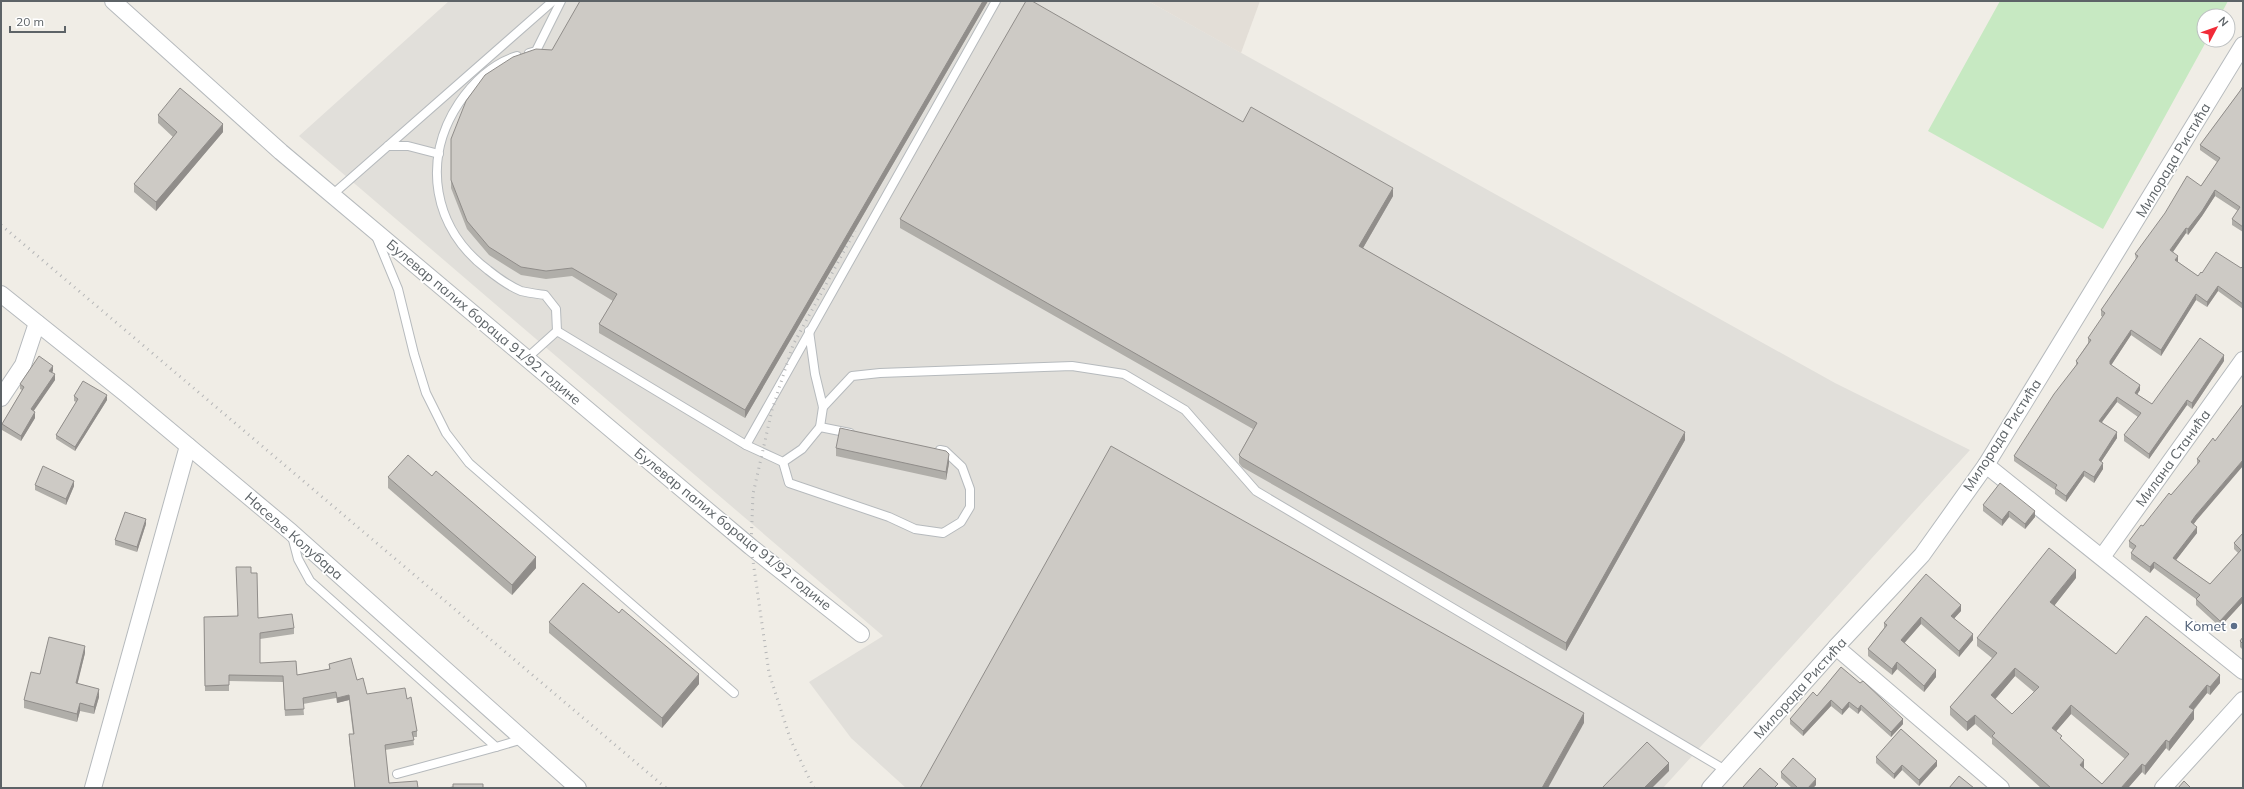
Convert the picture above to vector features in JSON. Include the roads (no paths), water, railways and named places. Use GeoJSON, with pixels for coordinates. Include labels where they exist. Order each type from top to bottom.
{"type":"FeatureCollection","features":[{"type":"Feature","properties":{"kind":"street","name":"Булевар палих бораца 91/92 године"},"geometry":{"type":"LineString","coordinates":[[113,1],[281,152],[751,547],[862,634]]}},
{"type":"Feature","properties":{"kind":"street","name":"Милорада Ристића"},"geometry":{"type":"LineString","coordinates":[[1710,788],[1727,771],[1836,647],[1922,555],[1986,465],[2243,45]]}},
{"type":"Feature","properties":{"kind":"street","name":"Насеље Колубара"},"geometry":{"type":"LineString","coordinates":[[1,294],[291,532],[578,788]]}},
{"type":"Feature","properties":{"kind":"street"},"geometry":{"type":"LineString","coordinates":[[1,398],[23,365],[37,323]]}},
{"type":"Feature","properties":{"kind":"street","name":"Милана Станића"},"geometry":{"type":"LineString","coordinates":[[2102,557],[2243,360]]}},
{"type":"Feature","properties":{"kind":"street"},"geometry":{"type":"LineString","coordinates":[[93,788],[188,446]]}},
{"type":"Feature","properties":{"kind":"street"},"geometry":{"type":"LineString","coordinates":[[1986,465],[2243,671]]}},
{"type":"Feature","properties":{"kind":"street"},"geometry":{"type":"LineString","coordinates":[[1836,647],[2001,788]]}},
{"type":"Feature","properties":{"kind":"street"},"geometry":{"type":"LineString","coordinates":[[2163,788],[2203,746],[2243,700]]}},
{"type":"Feature","properties":{"kind":"lane"},"geometry":{"type":"LineString","coordinates":[[332,195],[553,1]]}},
{"type":"Feature","properties":{"kind":"lane"},"geometry":{"type":"LineString","coordinates":[[527,358],[556,331],[556,309],[545,295],[522,291],[504,282],[465,250],[450,227],[440,199],[435,172],[451,114],[470,87],[489,69],[512,58],[536,51],[561,1]]}},
{"type":"Feature","properties":{"kind":"lane"},"geometry":{"type":"LineString","coordinates":[[746,445],[996,1]]}},
{"type":"Feature","properties":{"kind":"lane"},"geometry":{"type":"LineString","coordinates":[[388,146],[408,146],[439,154]]}},
{"type":"Feature","properties":{"kind":"lane"},"geometry":{"type":"LineString","coordinates":[[374,230],[398,288],[414,354],[426,393],[446,433],[469,463],[734,693]]}},
{"type":"Feature","properties":{"kind":"lane"},"geometry":{"type":"LineString","coordinates":[[556,331],[746,445],[783,462],[789,483],[889,517],[916,529],[943,533],[961,522],[970,507],[970,489],[962,467],[946,451],[931,448]]}},
{"type":"Feature","properties":{"kind":"lane"},"geometry":{"type":"LineString","coordinates":[[783,462],[802,449],[820,427],[823,407],[815,374],[809,331]]}},
{"type":"Feature","properties":{"kind":"lane"},"geometry":{"type":"LineString","coordinates":[[823,407],[852,376],[880,373],[1072,366],[1124,374],[1185,410],[1256,491],[1727,771]]}},
{"type":"Feature","properties":{"kind":"lane"},"geometry":{"type":"LineString","coordinates":[[820,427],[857,434]]}},
{"type":"Feature","properties":{"kind":"lane"},"geometry":{"type":"LineString","coordinates":[[291,532],[298,559],[310,581],[496,747]]}},
{"type":"Feature","properties":{"kind":"lane"},"geometry":{"type":"LineString","coordinates":[[396,774],[523,740]]}},
{"type":"Feature","properties":{"kind":"railway"},"geometry":{"type":"LineString","coordinates":[[1,225],[666,788]]}},
{"type":"Feature","properties":{"kind":"railway"},"geometry":{"type":"LineString","coordinates":[[814,788],[791,741],[769,673],[751,547],[753,494],[772,410],[793,345],[855,231]]}},
{"type":"Feature","properties":{"kind":"place","name":"Komet"},"geometry":{"type":"Point","coordinates":[2234,626]}}]}
